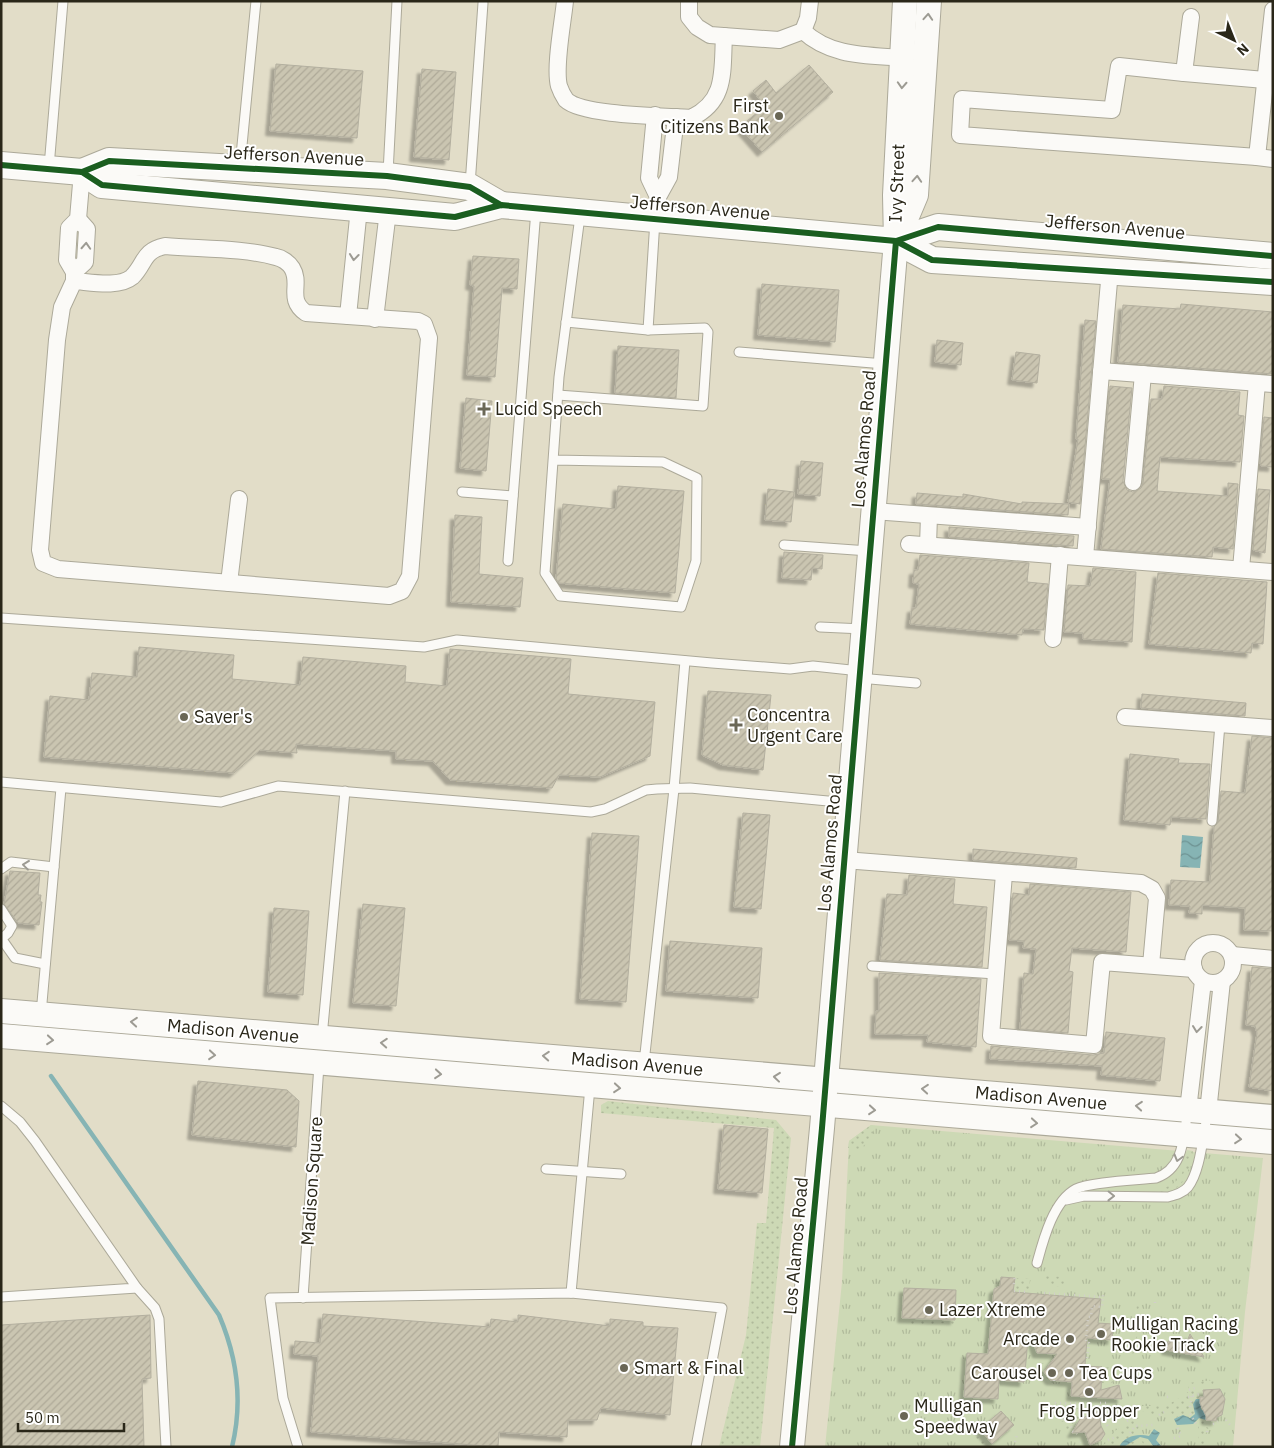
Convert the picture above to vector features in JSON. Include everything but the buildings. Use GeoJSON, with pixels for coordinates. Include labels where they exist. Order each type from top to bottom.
{"type":"FeatureCollection","features":[{"type":"Feature","properties":{"kind":"main road","name":"Ivy Street"},"geometry":{"type":"LineString","coordinates":[[896,241],[895,195],[905,1]]}},
{"type":"Feature","properties":{"kind":"main road","name":"Ivy Street"},"geometry":{"type":"LineString","coordinates":[[896,241],[916,195],[929,1]]}},
{"type":"Feature","properties":{"kind":"main road","name":"Jefferson Avenue"},"geometry":{"type":"LineString","coordinates":[[1,165],[82,172],[109,161],[388,176],[470,187],[501,205]]}},
{"type":"Feature","properties":{"kind":"main road","name":"Jefferson Avenue"},"geometry":{"type":"LineString","coordinates":[[82,172],[102,185],[455,217],[501,205],[580,213],[657,208],[896,241],[932,260],[1273,282]]}},
{"type":"Feature","properties":{"kind":"main road"},"geometry":{"type":"LineString","coordinates":[[293,202],[323,191],[381,193],[388,176]]}},
{"type":"Feature","properties":{"kind":"main road","name":"Jefferson Avenue"},"geometry":{"type":"LineString","coordinates":[[896,241],[938,227],[1273,256]]}},
{"type":"Feature","properties":{"kind":"main road","name":"Los Alamos Road"},"geometry":{"type":"LineString","coordinates":[[792,1447],[824,1106],[896,241]]}},
{"type":"Feature","properties":{"kind":"main road","name":"Madison Avenue"},"geometry":{"type":"LineString","coordinates":[[1,1011],[41,1014],[320,1051]]}},
{"type":"Feature","properties":{"kind":"main road","name":"Madison Avenue"},"geometry":{"type":"LineString","coordinates":[[1,1036],[320,1051],[592,1073],[824,1106],[1273,1142]]}},
{"type":"Feature","properties":{"kind":"main road","name":"Madison Avenue"},"geometry":{"type":"LineString","coordinates":[[592,1073],[644,1064],[1273,1117]]}},
{"type":"Feature","properties":{"kind":"street"},"geometry":{"type":"LineString","coordinates":[[565,1],[558,70],[559,86],[566,99],[581,107],[598,111],[691,118],[706,111],[717,98],[724,36]]}},
{"type":"Feature","properties":{"kind":"street"},"geometry":{"type":"LineString","coordinates":[[689,1],[689,17],[697,27],[710,35],[779,40],[803,31],[808,18],[810,1]]}},
{"type":"Feature","properties":{"kind":"street"},"geometry":{"type":"LineString","coordinates":[[1265,80],[1119,66],[1112,110],[962,99],[960,135],[1265,158],[1265,80],[1273,10]]}},
{"type":"Feature","properties":{"kind":"street"},"geometry":{"type":"LineString","coordinates":[[1184,73],[1191,17]]}},
{"type":"Feature","properties":{"kind":"street"},"geometry":{"type":"LineString","coordinates":[[803,31],[819,44],[834,51],[903,58]]}},
{"type":"Feature","properties":{"kind":"street"},"geometry":{"type":"LineString","coordinates":[[655,115],[649,178],[657,208]]}},
{"type":"Feature","properties":{"kind":"street"},"geometry":{"type":"LineString","coordinates":[[657,208],[669,177],[676,117]]}},
{"type":"Feature","properties":{"kind":"street"},"geometry":{"type":"LineString","coordinates":[[74,277],[117,282],[126,280],[132,277],[143,258],[151,251],[165,246],[260,254],[278,257],[292,268],[295,276],[295,298],[306,313],[418,321],[424,324],[429,338],[410,576],[407,586],[397,594],[389,596],[58,569],[43,563],[40,550],[57,340],[62,307],[74,277],[66,260],[69,228],[78,219],[82,172]]}},
{"type":"Feature","properties":{"kind":"street"},"geometry":{"type":"LineString","coordinates":[[348,316],[358,208]]}},
{"type":"Feature","properties":{"kind":"street"},"geometry":{"type":"LineString","coordinates":[[375,319],[388,210]]}},
{"type":"Feature","properties":{"kind":"street"},"geometry":{"type":"LineString","coordinates":[[1085,557],[1110,270]]}},
{"type":"Feature","properties":{"kind":"street"},"geometry":{"type":"LineString","coordinates":[[352,278],[379,280]]}},
{"type":"Feature","properties":{"kind":"street"},"geometry":{"type":"LineString","coordinates":[[1101,371],[1265,384],[1241,569]]}},
{"type":"Feature","properties":{"kind":"street"},"geometry":{"type":"LineString","coordinates":[[1133,482],[1143,374]]}},
{"type":"Feature","properties":{"kind":"street"},"geometry":{"type":"LineString","coordinates":[[229,583],[238,499]]}},
{"type":"Feature","properties":{"kind":"street"},"geometry":{"type":"LineString","coordinates":[[873,511],[1088,527]]}},
{"type":"Feature","properties":{"kind":"street"},"geometry":{"type":"LineString","coordinates":[[928,545],[929,516]]}},
{"type":"Feature","properties":{"kind":"street"},"geometry":{"type":"LineString","coordinates":[[909,544],[1273,572]]}},
{"type":"Feature","properties":{"kind":"street"},"geometry":{"type":"LineString","coordinates":[[1053,639],[1060,555]]}},
{"type":"Feature","properties":{"kind":"street"},"geometry":{"type":"LineString","coordinates":[[1125,716],[1273,728]]}},
{"type":"Feature","properties":{"kind":"street"},"geometry":{"type":"LineString","coordinates":[[844,860],[1004,874],[1141,883],[1152,889],[1157,898],[1151,965]]}},
{"type":"Feature","properties":{"kind":"street"},"geometry":{"type":"LineString","coordinates":[[1004,874],[991,1036],[1094,1044],[1102,962],[1151,965],[1198,975],[1212,983],[1222,981],[1231,972],[1232,955],[1228,950],[1218,943],[1206,944],[1200,947],[1193,957],[1198,975],[1198,1111]]}},
{"type":"Feature","properties":{"kind":"street"},"geometry":{"type":"LineString","coordinates":[[1232,955],[1273,959]]}},
{"type":"Feature","properties":{"kind":"street"},"geometry":{"type":"LineString","coordinates":[[1198,1111],[1222,981]]}},
{"type":"Feature","properties":{"kind":"lane"},"geometry":{"type":"LineString","coordinates":[[49,170],[63,1]]}},
{"type":"Feature","properties":{"kind":"lane"},"geometry":{"type":"LineString","coordinates":[[240,169],[256,1]]}},
{"type":"Feature","properties":{"kind":"lane"},"geometry":{"type":"LineString","coordinates":[[388,176],[397,1]]}},
{"type":"Feature","properties":{"kind":"lane"},"geometry":{"type":"LineString","coordinates":[[470,187],[483,3]]}},
{"type":"Feature","properties":{"kind":"lane"},"geometry":{"type":"LineString","coordinates":[[652,152],[671,155]]}},
{"type":"Feature","properties":{"kind":"lane"},"geometry":{"type":"LineString","coordinates":[[648,330],[657,208]]}},
{"type":"Feature","properties":{"kind":"lane"},"geometry":{"type":"LineString","coordinates":[[508,561],[536,209]]}},
{"type":"Feature","properties":{"kind":"lane"},"geometry":{"type":"LineString","coordinates":[[553,460],[663,462],[697,478],[696,561],[681,607],[560,596],[545,573],[553,460],[558,395],[580,213]]}},
{"type":"Feature","properties":{"kind":"lane"},"geometry":{"type":"LineString","coordinates":[[558,395],[703,406],[708,332],[705,328],[648,330],[566,322]]}},
{"type":"Feature","properties":{"kind":"lane"},"geometry":{"type":"LineString","coordinates":[[739,352],[885,364]]}},
{"type":"Feature","properties":{"kind":"lane"},"geometry":{"type":"LineString","coordinates":[[462,492],[513,496]]}},
{"type":"Feature","properties":{"kind":"lane"},"geometry":{"type":"LineString","coordinates":[[784,545],[869,551]]}},
{"type":"Feature","properties":{"kind":"lane"},"geometry":{"type":"LineString","coordinates":[[1,618],[424,648],[456,640],[790,669],[813,666],[916,683]]}},
{"type":"Feature","properties":{"kind":"lane"},"geometry":{"type":"LineString","coordinates":[[820,626],[863,629]]}},
{"type":"Feature","properties":{"kind":"lane"},"geometry":{"type":"LineString","coordinates":[[644,1064],[674,789],[685,661]]}},
{"type":"Feature","properties":{"kind":"lane"},"geometry":{"type":"LineString","coordinates":[[1212,821],[1220,724]]}},
{"type":"Feature","properties":{"kind":"lane"},"geometry":{"type":"LineString","coordinates":[[1,782],[221,802],[278,786],[591,812],[605,809],[646,790],[674,789],[849,803]]}},
{"type":"Feature","properties":{"kind":"lane"},"geometry":{"type":"LineString","coordinates":[[41,1014],[61,788]]}},
{"type":"Feature","properties":{"kind":"lane","name":"Madison Square"},"geometry":{"type":"LineString","coordinates":[[304,1298],[320,1051],[345,791]]}},
{"type":"Feature","properties":{"kind":"lane"},"geometry":{"type":"LineString","coordinates":[[1,869],[11,862],[54,868]]}},
{"type":"Feature","properties":{"kind":"lane"},"geometry":{"type":"LineString","coordinates":[[1,909],[12,926],[1,939],[15,958],[45,964]]}},
{"type":"Feature","properties":{"kind":"lane"},"geometry":{"type":"LineString","coordinates":[[872,966],[996,974]]}},
{"type":"Feature","properties":{"kind":"lane"},"geometry":{"type":"LineString","coordinates":[[571,1293],[581,1171],[592,1073]]}},
{"type":"Feature","properties":{"kind":"lane"},"geometry":{"type":"LineString","coordinates":[[1,1106],[20,1122],[137,1288],[155,1308],[159,1319],[166,1447]]}},
{"type":"Feature","properties":{"kind":"lane"},"geometry":{"type":"LineString","coordinates":[[1063,1201],[1084,1196],[1168,1197],[1181,1194],[1189,1186],[1195,1174],[1193,1136],[1198,1111]]}},
{"type":"Feature","properties":{"kind":"lane"},"geometry":{"type":"LineString","coordinates":[[1036,1263],[1053,1216],[1063,1201],[1076,1189],[1166,1174],[1175,1167],[1193,1136],[1198,1111]]}},
{"type":"Feature","properties":{"kind":"lane"},"geometry":{"type":"LineString","coordinates":[[546,1169],[621,1174]]}},
{"type":"Feature","properties":{"kind":"lane"},"geometry":{"type":"LineString","coordinates":[[1,1297],[137,1288]]}},
{"type":"Feature","properties":{"kind":"lane"},"geometry":{"type":"LineString","coordinates":[[298,1447],[283,1398],[270,1298],[571,1293],[722,1308],[696,1447]]}},
{"type":"Feature","properties":{"kind":"path"},"geometry":{"type":"LineString","coordinates":[[1014,1284],[1015,1275]]}},
{"type":"Feature","properties":{"kind":"path"},"geometry":{"type":"LineString","coordinates":[[1014,1291],[1029,1292]]}},
{"type":"Feature","properties":{"kind":"path"},"geometry":{"type":"LineString","coordinates":[[1044,1293],[1103,1295],[1102,1307],[1092,1306],[1088,1358]]}},
{"type":"Feature","properties":{"kind":"path"},"geometry":{"type":"LineString","coordinates":[[1155,1298],[1155,1303]]}},
{"type":"Feature","properties":{"kind":"path"},"geometry":{"type":"LineString","coordinates":[[1188,1390],[1194,1388]]}},
{"type":"Feature","properties":{"kind":"path"},"geometry":{"type":"LineString","coordinates":[[1188,1397],[1200,1394]]}},
{"type":"Feature","properties":{"kind":"path"},"geometry":{"type":"LineString","coordinates":[[1190,1407],[1192,1395]]}},
{"type":"Feature","properties":{"kind":"path"},"geometry":{"type":"LineString","coordinates":[[1080,1404],[1054,1404],[1098,1415],[1102,1420]]}},
{"type":"Feature","properties":{"kind":"path"},"geometry":{"type":"LineString","coordinates":[[1100,1404],[1108,1404]]}},
{"type":"Feature","properties":{"kind":"path"},"geometry":{"type":"LineString","coordinates":[[1129,1407],[1135,1405]]}},
{"type":"Feature","properties":{"kind":"path"},"geometry":{"type":"LineString","coordinates":[[1063,1422],[1063,1415],[1052,1412],[1068,1413],[1072,1431],[1077,1434]]}},
{"type":"Feature","properties":{"kind":"path"},"geometry":{"type":"LineString","coordinates":[[1159,1415],[1164,1412]]}},
{"type":"Feature","properties":{"kind":"path"},"geometry":{"type":"LineString","coordinates":[[1191,1415],[1196,1424]]}},
{"type":"Feature","properties":{"kind":"path"},"geometry":{"type":"LineString","coordinates":[[1127,1421],[1133,1418]]}},
{"type":"Feature","properties":{"kind":"path"},"geometry":{"type":"LineString","coordinates":[[1226,1420],[1231,1426]]}},
{"type":"Feature","properties":{"kind":"path"},"geometry":{"type":"LineString","coordinates":[[1213,1424],[1218,1422]]}},
{"type":"Feature","properties":{"kind":"path"},"geometry":{"type":"LineString","coordinates":[[1130,1433],[1135,1426],[1153,1425]]}},
{"type":"Feature","properties":{"kind":"path"},"geometry":{"type":"LineString","coordinates":[[1174,1438],[1181,1436],[1176,1427]]}},
{"type":"Feature","properties":{"kind":"path"},"geometry":{"type":"LineString","coordinates":[[1015,1442],[1016,1435]]}},
{"type":"Feature","properties":{"kind":"path"},"geometry":{"type":"LineString","coordinates":[[1108,1440],[1116,1438]]}},
{"type":"Feature","properties":{"kind":"path"},"geometry":{"type":"LineString","coordinates":[[1078,1447],[1080,1442]]}},
{"type":"Feature","properties":{"kind":"path"},"geometry":{"type":"LineString","coordinates":[[1216,1447],[1218,1443]]}},
{"type":"Feature","properties":{"kind":"path"},"geometry":{"type":"LineString","coordinates":[[1133,1447],[1137,1444]]}},
{"type":"Feature","properties":{"kind":"path"},"geometry":{"type":"LineString","coordinates":[[1156,1447],[1160,1445],[1168,1446]]}},
{"type":"Feature","properties":{"kind":"green space"},"geometry":{"type":"Polygon","coordinates":[[[608,1101],[776,1120],[791,1138],[760,1447],[719,1447],[746,1335],[757,1223],[766,1223],[774,1128],[601,1113],[601,1105],[608,1101]]]}},
{"type":"Feature","properties":{"kind":"green space"},"geometry":{"type":"Polygon","coordinates":[[[871,1125],[1263,1158],[1245,1312],[1233,1447],[825,1447],[842,1282],[849,1141],[871,1125]]]}},
{"type":"Feature","properties":{"kind":"green space"},"geometry":{"type":"Polygon","coordinates":[[[871,1125],[875,1126],[870,1141],[859,1149],[848,1148],[849,1141],[871,1125]]]}},
{"type":"Feature","properties":{"kind":"green space"},"geometry":{"type":"Polygon","coordinates":[[[1187,1150],[1193,1151],[1185,1178],[1176,1188],[1162,1192],[1162,1189],[1179,1179],[1187,1150]]]}},
{"type":"Feature","properties":{"kind":"green space"},"geometry":{"type":"Polygon","coordinates":[[[1046,1276],[1065,1277],[1065,1287],[1045,1285],[1046,1276]]]}},
{"type":"Feature","properties":{"kind":"green space"},"geometry":{"type":"Polygon","coordinates":[[[1016,1278],[1030,1279],[1029,1290],[1014,1289],[1016,1278]]]}},
{"type":"Feature","properties":{"kind":"green space"},"geometry":{"type":"Polygon","coordinates":[[[1137,1302],[1140,1302],[1135,1361],[1132,1360],[1137,1302]]]}},
{"type":"Feature","properties":{"kind":"green space"},"geometry":{"type":"Polygon","coordinates":[[[902,1318],[955,1320],[956,1327],[942,1323],[915,1325],[908,1323],[902,1318]]]}},
{"type":"Feature","properties":{"kind":"green space"},"geometry":{"type":"Polygon","coordinates":[[[1039,1363],[1061,1365],[1060,1382],[1045,1383],[1040,1376],[1039,1363]]]}},
{"type":"Feature","properties":{"kind":"green space"},"geometry":{"type":"Polygon","coordinates":[[[1103,1367],[1115,1368],[1114,1379],[1111,1384],[1102,1383],[1103,1367]]]}},
{"type":"Feature","properties":{"kind":"green space"},"geometry":{"type":"Polygon","coordinates":[[[1214,1380],[1213,1385],[1195,1386],[1195,1390],[1200,1390],[1200,1399],[1196,1399],[1193,1404],[1195,1414],[1190,1418],[1180,1416],[1174,1419],[1170,1410],[1159,1417],[1157,1414],[1149,1414],[1140,1410],[1141,1406],[1166,1406],[1189,1392],[1188,1383],[1214,1380]]]}},
{"type":"Feature","properties":{"kind":"green space"},"geometry":{"type":"Polygon","coordinates":[[[1055,1404],[1097,1412],[1080,1419],[1076,1428],[1065,1436],[1065,1422],[1060,1422],[1056,1416],[1050,1417],[1055,1404]]]}},
{"type":"Feature","properties":{"kind":"green space"},"geometry":{"type":"Polygon","coordinates":[[[1132,1415],[1134,1419],[1141,1417],[1137,1434],[1119,1444],[1098,1447],[1107,1443],[1112,1433],[1128,1422],[1125,1418],[1132,1415]]]}},
{"type":"Feature","properties":{"kind":"green space"},"geometry":{"type":"Polygon","coordinates":[[[1199,1418],[1206,1420],[1205,1426],[1210,1429],[1205,1434],[1205,1447],[1199,1447],[1198,1425],[1194,1423],[1199,1418]]]}},
{"type":"Feature","properties":{"kind":"green space"},"geometry":{"type":"Polygon","coordinates":[[[966,1419],[971,1422],[975,1419],[982,1427],[980,1429],[995,1447],[977,1447],[973,1437],[963,1427],[966,1419]]]}},
{"type":"Feature","properties":{"kind":"green space"},"geometry":{"type":"Polygon","coordinates":[[[1140,1437],[1148,1439],[1153,1446],[1145,1446],[1140,1439],[1137,1442],[1138,1447],[1125,1447],[1140,1437]]]}},
{"type":"Feature","properties":{"kind":"water"},"geometry":{"type":"Polygon","coordinates":[[[1182,835],[1203,837],[1200,868],[1180,867],[1182,835]]]}},
{"type":"Feature","properties":{"kind":"water"},"geometry":{"type":"Polygon","coordinates":[[[1196,1399],[1200,1399],[1201,1409],[1206,1413],[1206,1420],[1199,1418],[1193,1424],[1177,1425],[1174,1419],[1183,1415],[1190,1418],[1195,1414],[1193,1404],[1196,1399]]]}},
{"type":"Feature","properties":{"kind":"water"},"geometry":{"type":"Polygon","coordinates":[[[1154,1429],[1160,1433],[1156,1440],[1162,1447],[1154,1447],[1148,1439],[1140,1437],[1125,1446],[1119,1447],[1124,1440],[1136,1435],[1149,1436],[1154,1429]]]}},
{"type":"Feature","properties":{"kind":"waterway"},"geometry":{"type":"LineString","coordinates":[[51,1076],[219,1315],[230,1347],[236,1380],[237,1413],[232,1447]]}},
{"type":"Feature","properties":{"kind":"cycle path"},"geometry":{"type":"LineString","coordinates":[[82,172],[109,161],[387,176],[470,187],[501,205]]}},
{"type":"Feature","properties":{"kind":"cycle path"},"geometry":{"type":"LineString","coordinates":[[1,165],[82,172],[102,185],[455,217],[501,205],[896,241],[932,260],[1273,282]]}},
{"type":"Feature","properties":{"kind":"cycle path"},"geometry":{"type":"LineString","coordinates":[[896,241],[938,227],[1273,256]]}},
{"type":"Feature","properties":{"kind":"cycle path"},"geometry":{"type":"LineString","coordinates":[[792,1447],[822,1128],[896,241]]}},
{"type":"Feature","properties":{"kind":"place","name":"First Citizens Bank"},"geometry":{"type":"Point","coordinates":[779,116]}},
{"type":"Feature","properties":{"kind":"place","name":"Lucid Speech"},"geometry":{"type":"Point","coordinates":[484,409]}},
{"type":"Feature","properties":{"kind":"place","name":"Saver's"},"geometry":{"type":"Point","coordinates":[184,717]}},
{"type":"Feature","properties":{"kind":"place","name":"Concentra Urgent Care"},"geometry":{"type":"Point","coordinates":[736,725]}},
{"type":"Feature","properties":{"kind":"place","name":"Lazer Xtreme"},"geometry":{"type":"Point","coordinates":[929,1310]}},
{"type":"Feature","properties":{"kind":"place","name":"Mulligan Racing Rookie Track"},"geometry":{"type":"Point","coordinates":[1101,1334]}},
{"type":"Feature","properties":{"kind":"place","name":"Arcade"},"geometry":{"type":"Point","coordinates":[1070,1339]}},
{"type":"Feature","properties":{"kind":"place","name":"Smart & Final"},"geometry":{"type":"Point","coordinates":[624,1368]}},
{"type":"Feature","properties":{"kind":"place","name":"Carousel"},"geometry":{"type":"Point","coordinates":[1052,1373]}},
{"type":"Feature","properties":{"kind":"place","name":"Tea Cups"},"geometry":{"type":"Point","coordinates":[1069,1373]}},
{"type":"Feature","properties":{"kind":"place","name":"Frog Hopper"},"geometry":{"type":"Point","coordinates":[1089,1392]}},
{"type":"Feature","properties":{"kind":"place","name":"Mulligan Speedway"},"geometry":{"type":"Point","coordinates":[904,1416]}}]}
